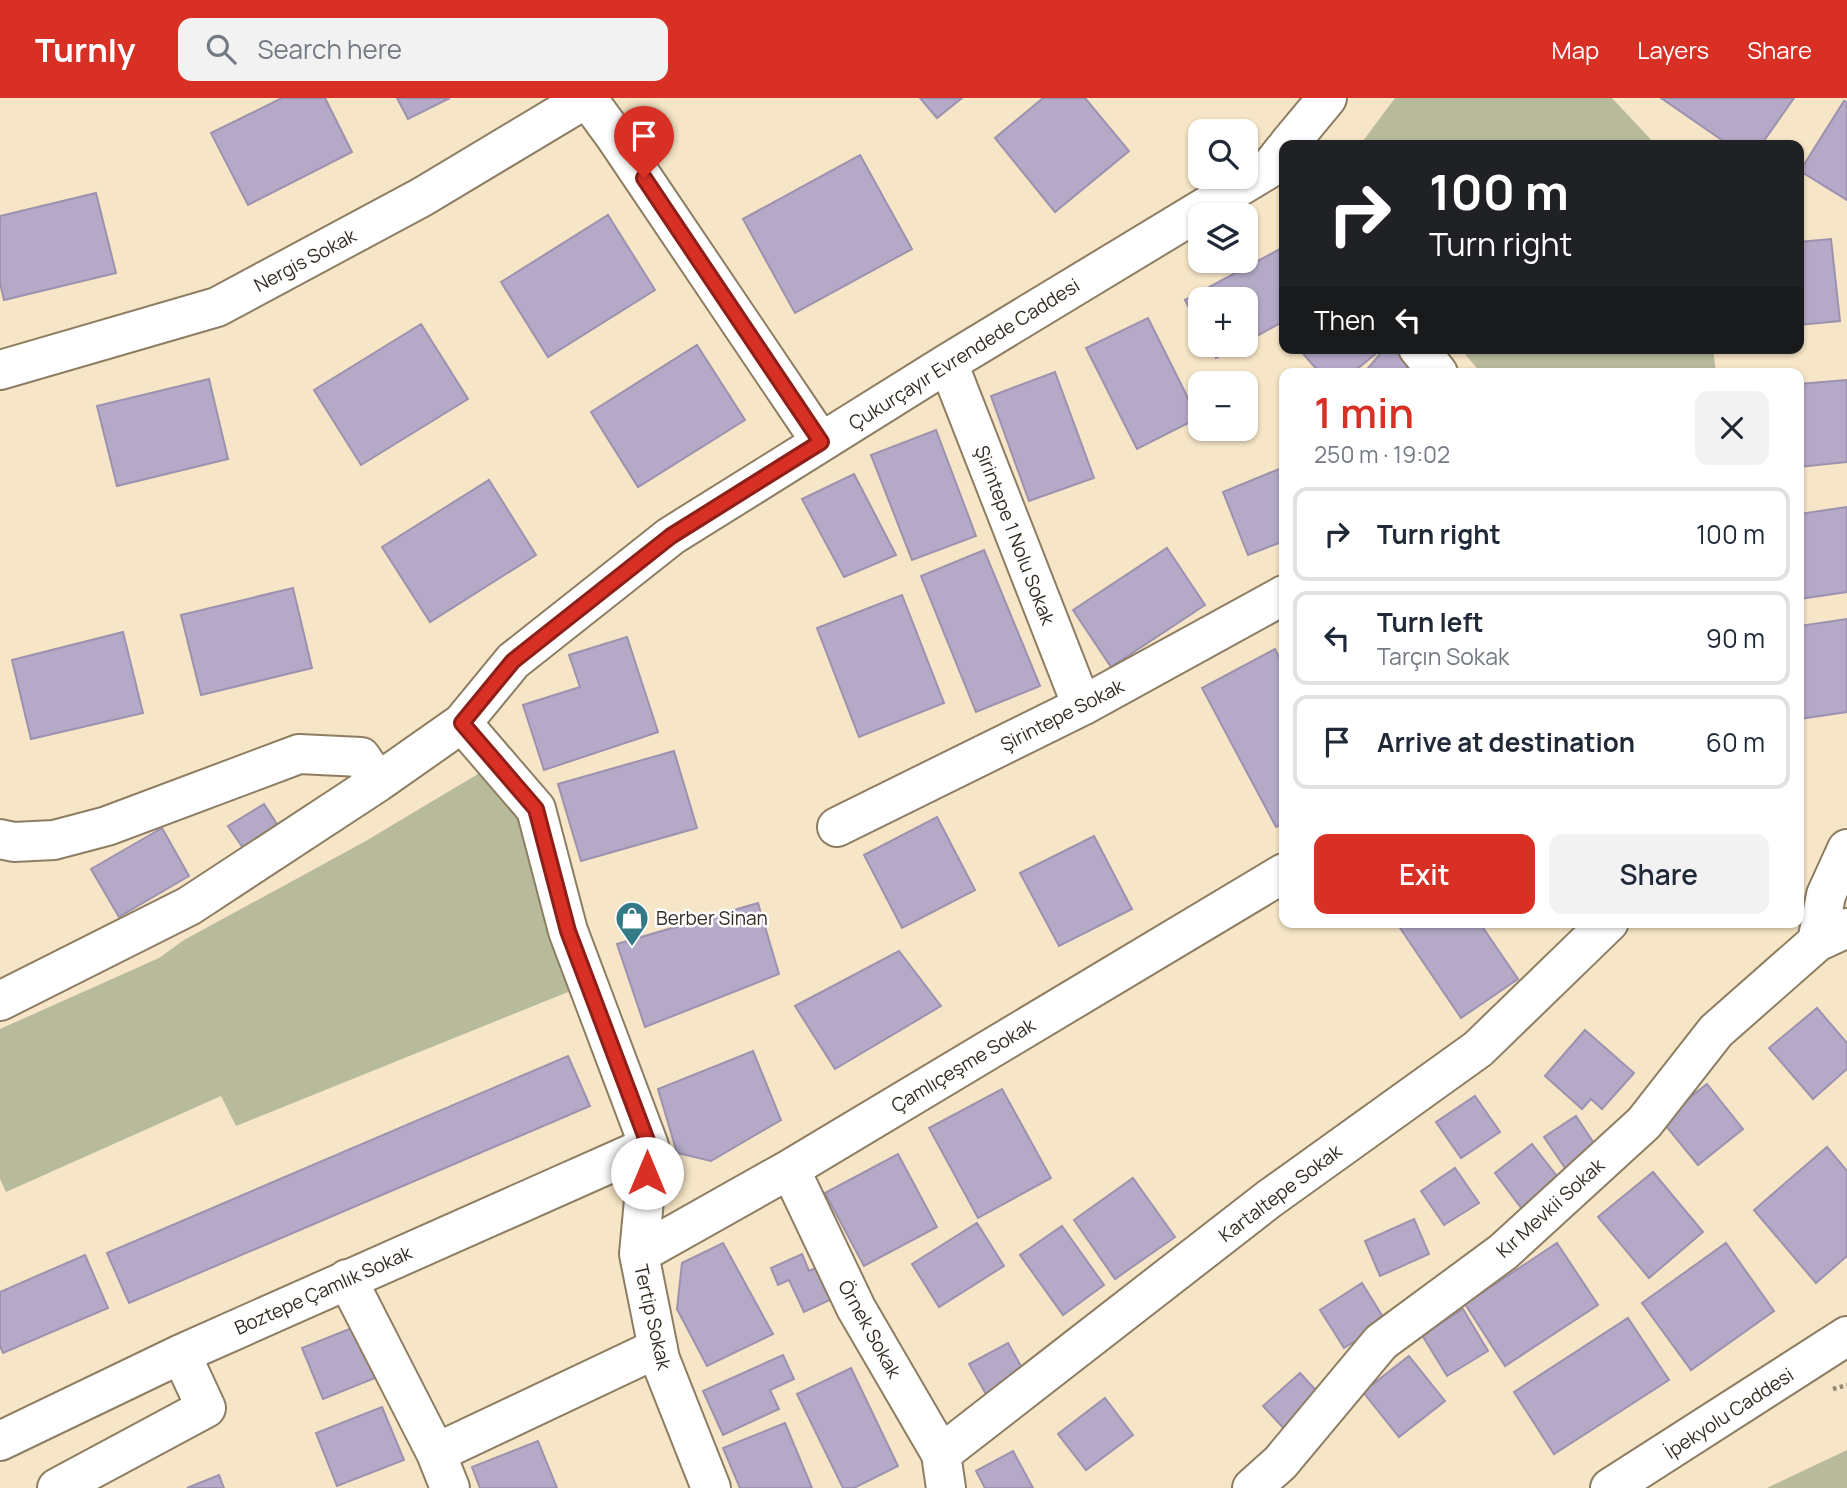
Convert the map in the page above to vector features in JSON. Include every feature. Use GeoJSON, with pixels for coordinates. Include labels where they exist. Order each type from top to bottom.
{"type":"FeatureCollection","features":[{"type":"Feature","properties":{"kind":"street","name":"Nergis Sokak"},"geometry":{"type":"LineString","coordinates":[[0,370],[217,307],[422,197],[587,98]]}},
{"type":"Feature","properties":{"kind":"street"},"geometry":{"type":"LineString","coordinates":[[587,98],[821,442]]}},
{"type":"Feature","properties":{"kind":"street","name":"Çukurçayır Evrendede Caddesi"},"geometry":{"type":"LineString","coordinates":[[1297,140],[1326,98]]}},
{"type":"Feature","properties":{"kind":"street","name":"Çukurçayır Evrendede Caddesi"},"geometry":{"type":"LineString","coordinates":[[0,1001],[189,906],[379,782],[462,723],[513,661],[671,536],[948,363],[1279,164]]}},
{"type":"Feature","properties":{"kind":"street"},"geometry":{"type":"LineString","coordinates":[[1423,354],[1434,368]]}},
{"type":"Feature","properties":{"kind":"street","name":"Şirintepe 1 Nolu Sokak"},"geometry":{"type":"LineString","coordinates":[[948,363],[1082,706]]}},
{"type":"Feature","properties":{"kind":"street","name":"Şirintepe Sokak"},"geometry":{"type":"LineString","coordinates":[[837,827],[1082,706],[1279,598]]}},
{"type":"Feature","properties":{"kind":"street","name":"Tertip Sokak"},"geometry":{"type":"LineString","coordinates":[[462,723],[536,809],[568,931],[649,1146],[639,1254],[660,1359],[711,1488]]}},
{"type":"Feature","properties":{"kind":"street"},"geometry":{"type":"LineString","coordinates":[[0,839],[14,842],[54,840],[107,827],[299,754],[362,757],[379,782]]}},
{"type":"Feature","properties":{"kind":"street"},"geometry":{"type":"LineString","coordinates":[[1832,935],[1826,895],[1847,849]]}},
{"type":"Feature","properties":{"kind":"street","name":"Çamlıçeşme Sokak"},"geometry":{"type":"LineString","coordinates":[[639,1254],[790,1169],[1279,876]]}},
{"type":"Feature","properties":{"kind":"street","name":"Kartaltepe Sokak"},"geometry":{"type":"LineString","coordinates":[[944,1471],[1269,1199],[1478,1049],[1603,928]]}},
{"type":"Feature","properties":{"kind":"street","name":"Kır Mevkii Sokak"},"geometry":{"type":"LineString","coordinates":[[1252,1488],[1280,1463],[1381,1342],[1503,1252],[1644,1123],[1716,1031],[1832,935]]}},
{"type":"Feature","properties":{"kind":"street","name":"Boztepe Çamlık Sokak"},"geometry":{"type":"LineString","coordinates":[[0,1441],[181,1354],[649,1146]]}},
{"type":"Feature","properties":{"kind":"street","name":"Örnek Sokak"},"geometry":{"type":"LineString","coordinates":[[790,1169],[856,1308],[944,1471]]}},
{"type":"Feature","properties":{"kind":"street"},"geometry":{"type":"LineString","coordinates":[[347,1279],[436,1453],[450,1488]]}},
{"type":"Feature","properties":{"kind":"street","name":"İpekyolu Caddesi"},"geometry":{"type":"LineString","coordinates":[[1610,1488],[1847,1336]]}},
{"type":"Feature","properties":{"kind":"street"},"geometry":{"type":"LineString","coordinates":[[436,1453],[658,1348]]}},
{"type":"Feature","properties":{"kind":"street"},"geometry":{"type":"LineString","coordinates":[[57,1488],[206,1408],[181,1354]]}},
{"type":"Feature","properties":{"kind":"green space"},"geometry":{"type":"Polygon","coordinates":[[[1395,98],[1612,98],[1651,140],[1364,140],[1395,98]]]}},
{"type":"Feature","properties":{"kind":"green space"},"geometry":{"type":"Polygon","coordinates":[[[1465,354],[1714,354],[1715,368],[1477,368],[1465,354]]]}},
{"type":"Feature","properties":{"kind":"green space"},"geometry":{"type":"Polygon","coordinates":[[[488,768],[511,792],[573,990],[236,1126],[221,1096],[6,1192],[0,1179],[0,1029],[159,958],[184,940],[364,842],[488,768]]]}},
{"type":"Feature","properties":{"kind":"green space"},"geometry":{"type":"Polygon","coordinates":[[[1847,1450],[1847,1488],[1767,1488],[1847,1450]]]}},
{"type":"Feature","properties":{"kind":"building"},"geometry":{"type":"Polygon","coordinates":[[[282,98],[325,98],[352,152],[248,205],[211,133],[282,98]]]}},
{"type":"Feature","properties":{"kind":"building"},"geometry":{"type":"Polygon","coordinates":[[[397,98],[450,98],[408,119],[397,98]]]}},
{"type":"Feature","properties":{"kind":"building"},"geometry":{"type":"Polygon","coordinates":[[[920,98],[962,98],[937,118],[920,98]]]}},
{"type":"Feature","properties":{"kind":"building"},"geometry":{"type":"Polygon","coordinates":[[[1043,98],[1085,98],[1129,151],[1055,212],[995,138],[1043,98]]]}},
{"type":"Feature","properties":{"kind":"building"},"geometry":{"type":"Polygon","coordinates":[[[1661,98],[1794,98],[1765,140],[1722,140],[1661,98]]]}},
{"type":"Feature","properties":{"kind":"building"},"geometry":{"type":"Polygon","coordinates":[[[1844,101],[1847,102],[1847,200],[1804,173],[1804,165],[1844,101]]]}},
{"type":"Feature","properties":{"kind":"building"},"geometry":{"type":"Polygon","coordinates":[[[860,155],[912,249],[795,313],[743,219],[860,155]]]}},
{"type":"Feature","properties":{"kind":"building"},"geometry":{"type":"Polygon","coordinates":[[[96,193],[116,273],[4,300],[0,283],[0,216],[96,193]]]}},
{"type":"Feature","properties":{"kind":"building"},"geometry":{"type":"Polygon","coordinates":[[[608,215],[655,290],[548,357],[501,282],[608,215]]]}},
{"type":"Feature","properties":{"kind":"building"},"geometry":{"type":"Polygon","coordinates":[[[1831,239],[1840,321],[1804,325],[1804,242],[1831,239]]]}},
{"type":"Feature","properties":{"kind":"building"},"geometry":{"type":"Polygon","coordinates":[[[1279,250],[1279,324],[1258,335],[1258,287],[1209,287],[1235,273],[1258,273],[1258,261],[1279,250]]]}},
{"type":"Feature","properties":{"kind":"building"},"geometry":{"type":"Polygon","coordinates":[[[1148,318],[1188,398],[1188,423],[1137,449],[1086,348],[1148,318]]]}},
{"type":"Feature","properties":{"kind":"building"},"geometry":{"type":"Polygon","coordinates":[[[421,324],[468,399],[361,465],[314,390],[421,324]]]}},
{"type":"Feature","properties":{"kind":"building"},"geometry":{"type":"Polygon","coordinates":[[[697,345],[745,420],[638,487],[591,412],[697,345]]]}},
{"type":"Feature","properties":{"kind":"building"},"geometry":{"type":"Polygon","coordinates":[[[1303,354],[1376,354],[1358,368],[1316,368],[1303,354]]]}},
{"type":"Feature","properties":{"kind":"building"},"geometry":{"type":"Polygon","coordinates":[[[1380,354],[1398,354],[1414,368],[1368,368],[1380,354]]]}},
{"type":"Feature","properties":{"kind":"building"},"geometry":{"type":"Polygon","coordinates":[[[1055,372],[1094,478],[1029,501],[991,396],[1055,372]]]}},
{"type":"Feature","properties":{"kind":"building"},"geometry":{"type":"Polygon","coordinates":[[[209,379],[228,459],[117,486],[97,406],[209,379]]]}},
{"type":"Feature","properties":{"kind":"building"},"geometry":{"type":"Polygon","coordinates":[[[1847,380],[1847,462],[1804,466],[1804,384],[1847,380]]]}},
{"type":"Feature","properties":{"kind":"building"},"geometry":{"type":"Polygon","coordinates":[[[936,430],[976,536],[912,560],[871,455],[936,430]]]}},
{"type":"Feature","properties":{"kind":"building"},"geometry":{"type":"Polygon","coordinates":[[[1279,469],[1279,543],[1248,555],[1223,492],[1279,469]]]}},
{"type":"Feature","properties":{"kind":"building"},"geometry":{"type":"Polygon","coordinates":[[[854,474],[896,555],[844,577],[802,499],[854,474]]]}},
{"type":"Feature","properties":{"kind":"building"},"geometry":{"type":"Polygon","coordinates":[[[489,480],[536,555],[430,622],[382,547],[489,480]]]}},
{"type":"Feature","properties":{"kind":"building"},"geometry":{"type":"Polygon","coordinates":[[[1847,507],[1847,592],[1804,598],[1804,513],[1847,507]]]}},
{"type":"Feature","properties":{"kind":"building"},"geometry":{"type":"Polygon","coordinates":[[[1167,548],[1205,605],[1111,667],[1073,610],[1167,548]]]}},
{"type":"Feature","properties":{"kind":"building"},"geometry":{"type":"Polygon","coordinates":[[[984,550],[1040,686],[976,712],[921,576],[984,550]]]}},
{"type":"Feature","properties":{"kind":"building"},"geometry":{"type":"Polygon","coordinates":[[[293,588],[312,668],[201,695],[181,615],[293,588]]]}},
{"type":"Feature","properties":{"kind":"building"},"geometry":{"type":"Polygon","coordinates":[[[902,595],[944,703],[859,737],[817,628],[902,595]]]}},
{"type":"Feature","properties":{"kind":"building"},"geometry":{"type":"Polygon","coordinates":[[[1847,619],[1847,712],[1804,718],[1804,625],[1847,619]]]}},
{"type":"Feature","properties":{"kind":"building"},"geometry":{"type":"Polygon","coordinates":[[[123,632],[143,713],[31,739],[12,660],[123,632]]]}},
{"type":"Feature","properties":{"kind":"building"},"geometry":{"type":"Polygon","coordinates":[[[627,637],[658,732],[544,770],[523,705],[580,687],[569,655],[627,637]]]}},
{"type":"Feature","properties":{"kind":"building"},"geometry":{"type":"Polygon","coordinates":[[[1275,649],[1279,657],[1279,826],[1276,827],[1202,688],[1275,649]]]}},
{"type":"Feature","properties":{"kind":"building"},"geometry":{"type":"Polygon","coordinates":[[[674,751],[697,828],[581,861],[558,784],[674,751]]]}},
{"type":"Feature","properties":{"kind":"building"},"geometry":{"type":"Polygon","coordinates":[[[264,804],[280,829],[245,851],[228,826],[264,804]]]}},
{"type":"Feature","properties":{"kind":"building"},"geometry":{"type":"Polygon","coordinates":[[[937,817],[975,890],[902,928],[864,855],[937,817]]]}},
{"type":"Feature","properties":{"kind":"building"},"geometry":{"type":"Polygon","coordinates":[[[162,828],[189,876],[119,917],[91,869],[162,828]]]}},
{"type":"Feature","properties":{"kind":"building"},"geometry":{"type":"Polygon","coordinates":[[[1094,836],[1132,909],[1059,946],[1020,873],[1094,836]]]}},
{"type":"Feature","properties":{"kind":"building"},"geometry":{"type":"Polygon","coordinates":[[[758,903],[779,974],[645,1027],[617,944],[758,903]]]}},
{"type":"Feature","properties":{"kind":"building"},"geometry":{"type":"Polygon","coordinates":[[[1400,928],[1483,928],[1518,979],[1461,1018],[1400,928]]]}},
{"type":"Feature","properties":{"kind":"building"},"geometry":{"type":"Polygon","coordinates":[[[899,951],[941,1006],[835,1069],[795,1006],[899,951]]]}},
{"type":"Feature","properties":{"kind":"building"},"geometry":{"type":"Polygon","coordinates":[[[1817,1008],[1847,1043],[1847,1069],[1813,1099],[1769,1048],[1817,1008]]]}},
{"type":"Feature","properties":{"kind":"building"},"geometry":{"type":"Polygon","coordinates":[[[1585,1030],[1634,1073],[1602,1109],[1591,1099],[1582,1109],[1545,1076],[1585,1030]]]}},
{"type":"Feature","properties":{"kind":"building"},"geometry":{"type":"Polygon","coordinates":[[[753,1051],[781,1120],[711,1161],[677,1153],[658,1089],[753,1051]]]}},
{"type":"Feature","properties":{"kind":"building"},"geometry":{"type":"Polygon","coordinates":[[[568,1056],[590,1106],[129,1303],[107,1253],[568,1056]]]}},
{"type":"Feature","properties":{"kind":"building"},"geometry":{"type":"Polygon","coordinates":[[[1707,1084],[1743,1129],[1698,1165],[1661,1120],[1707,1084]]]}},
{"type":"Feature","properties":{"kind":"building"},"geometry":{"type":"Polygon","coordinates":[[[1002,1089],[1051,1178],[978,1218],[929,1128],[1002,1089]]]}},
{"type":"Feature","properties":{"kind":"building"},"geometry":{"type":"Polygon","coordinates":[[[1475,1096],[1500,1132],[1461,1158],[1436,1122],[1475,1096]]]}},
{"type":"Feature","properties":{"kind":"building"},"geometry":{"type":"Polygon","coordinates":[[[1576,1116],[1599,1151],[1567,1171],[1544,1137],[1576,1116]]]}},
{"type":"Feature","properties":{"kind":"building"},"geometry":{"type":"Polygon","coordinates":[[[1532,1144],[1560,1180],[1522,1209],[1495,1173],[1532,1144]]]}},
{"type":"Feature","properties":{"kind":"building"},"geometry":{"type":"Polygon","coordinates":[[[1827,1147],[1847,1171],[1847,1256],[1816,1283],[1754,1210],[1827,1147]]]}},
{"type":"Feature","properties":{"kind":"building"},"geometry":{"type":"Polygon","coordinates":[[[898,1154],[937,1227],[864,1266],[825,1193],[898,1154]]]}},
{"type":"Feature","properties":{"kind":"building"},"geometry":{"type":"Polygon","coordinates":[[[1455,1168],[1479,1203],[1444,1225],[1421,1191],[1455,1168]]]}},
{"type":"Feature","properties":{"kind":"building"},"geometry":{"type":"Polygon","coordinates":[[[1653,1172],[1703,1232],[1649,1278],[1598,1217],[1653,1172]]]}},
{"type":"Feature","properties":{"kind":"building"},"geometry":{"type":"Polygon","coordinates":[[[1133,1178],[1175,1237],[1115,1279],[1074,1220],[1133,1178]]]}},
{"type":"Feature","properties":{"kind":"building"},"geometry":{"type":"Polygon","coordinates":[[[1414,1219],[1429,1254],[1380,1276],[1365,1241],[1414,1219]]]}},
{"type":"Feature","properties":{"kind":"building"},"geometry":{"type":"Polygon","coordinates":[[[977,1223],[1004,1266],[939,1307],[912,1264],[977,1223]]]}},
{"type":"Feature","properties":{"kind":"building"},"geometry":{"type":"Polygon","coordinates":[[[1062,1226],[1104,1285],[1063,1315],[1020,1255],[1062,1226]]]}},
{"type":"Feature","properties":{"kind":"building"},"geometry":{"type":"Polygon","coordinates":[[[723,1243],[773,1334],[707,1366],[677,1309],[682,1263],[723,1243]]]}},
{"type":"Feature","properties":{"kind":"building"},"geometry":{"type":"Polygon","coordinates":[[[1557,1243],[1598,1305],[1505,1366],[1465,1304],[1557,1243]]]}},
{"type":"Feature","properties":{"kind":"building"},"geometry":{"type":"Polygon","coordinates":[[[1726,1243],[1774,1311],[1691,1370],[1642,1303],[1726,1243]]]}},
{"type":"Feature","properties":{"kind":"building"},"geometry":{"type":"Polygon","coordinates":[[[802,1254],[809,1271],[820,1266],[834,1298],[804,1312],[789,1280],[778,1285],[771,1268],[802,1254]]]}},
{"type":"Feature","properties":{"kind":"building"},"geometry":{"type":"Polygon","coordinates":[[[85,1255],[108,1308],[3,1353],[0,1346],[0,1292],[85,1255]]]}},
{"type":"Feature","properties":{"kind":"building"},"geometry":{"type":"Polygon","coordinates":[[[1362,1283],[1386,1322],[1344,1348],[1320,1310],[1362,1283]]]}},
{"type":"Feature","properties":{"kind":"building"},"geometry":{"type":"Polygon","coordinates":[[[1463,1309],[1488,1351],[1447,1376],[1422,1335],[1463,1309]]]}},
{"type":"Feature","properties":{"kind":"building"},"geometry":{"type":"Polygon","coordinates":[[[1628,1318],[1669,1380],[1554,1454],[1514,1392],[1628,1318]]]}},
{"type":"Feature","properties":{"kind":"building"},"geometry":{"type":"Polygon","coordinates":[[[354,1327],[375,1378],[323,1399],[302,1348],[354,1327]]]}},
{"type":"Feature","properties":{"kind":"building"},"geometry":{"type":"Polygon","coordinates":[[[1008,1343],[1026,1375],[987,1396],[969,1364],[1008,1343]]]}},
{"type":"Feature","properties":{"kind":"building"},"geometry":{"type":"Polygon","coordinates":[[[783,1355],[794,1379],[770,1390],[779,1409],[723,1435],[703,1391],[783,1355]]]}},
{"type":"Feature","properties":{"kind":"building"},"geometry":{"type":"Polygon","coordinates":[[[1409,1356],[1445,1401],[1399,1437],[1363,1392],[1409,1356]]]}},
{"type":"Feature","properties":{"kind":"building"},"geometry":{"type":"Polygon","coordinates":[[[851,1368],[898,1466],[854,1488],[843,1488],[797,1394],[851,1368]]]}},
{"type":"Feature","properties":{"kind":"building"},"geometry":{"type":"Polygon","coordinates":[[[1300,1373],[1324,1399],[1287,1432],[1263,1406],[1300,1373]]]}},
{"type":"Feature","properties":{"kind":"building"},"geometry":{"type":"Polygon","coordinates":[[[1105,1398],[1133,1435],[1086,1470],[1058,1434],[1105,1398]]]}},
{"type":"Feature","properties":{"kind":"building"},"geometry":{"type":"Polygon","coordinates":[[[382,1407],[404,1460],[337,1486],[316,1433],[382,1407]]]}},
{"type":"Feature","properties":{"kind":"building"},"geometry":{"type":"Polygon","coordinates":[[[785,1423],[812,1488],[740,1488],[723,1448],[785,1423]]]}},
{"type":"Feature","properties":{"kind":"building"},"geometry":{"type":"Polygon","coordinates":[[[538,1441],[557,1488],[480,1488],[472,1467],[538,1441]]]}},
{"type":"Feature","properties":{"kind":"building"},"geometry":{"type":"Polygon","coordinates":[[[1013,1451],[1033,1488],[985,1488],[976,1471],[1013,1451]]]}},
{"type":"Feature","properties":{"kind":"building"},"geometry":{"type":"Polygon","coordinates":[[[219,1475],[224,1488],[187,1488],[219,1475]]]}},
{"type":"Feature","properties":{"kind":"place","name":"Berber Sinan"},"geometry":{"type":"Point","coordinates":[632,948]}},
{"type":"Feature","properties":{"kind":"route"},"geometry":{"type":"LineString","coordinates":[[644,178],[821,442],[671,536],[513,661],[462,723],[536,809],[568,931],[649,1146],[647,1173]]}}]}
